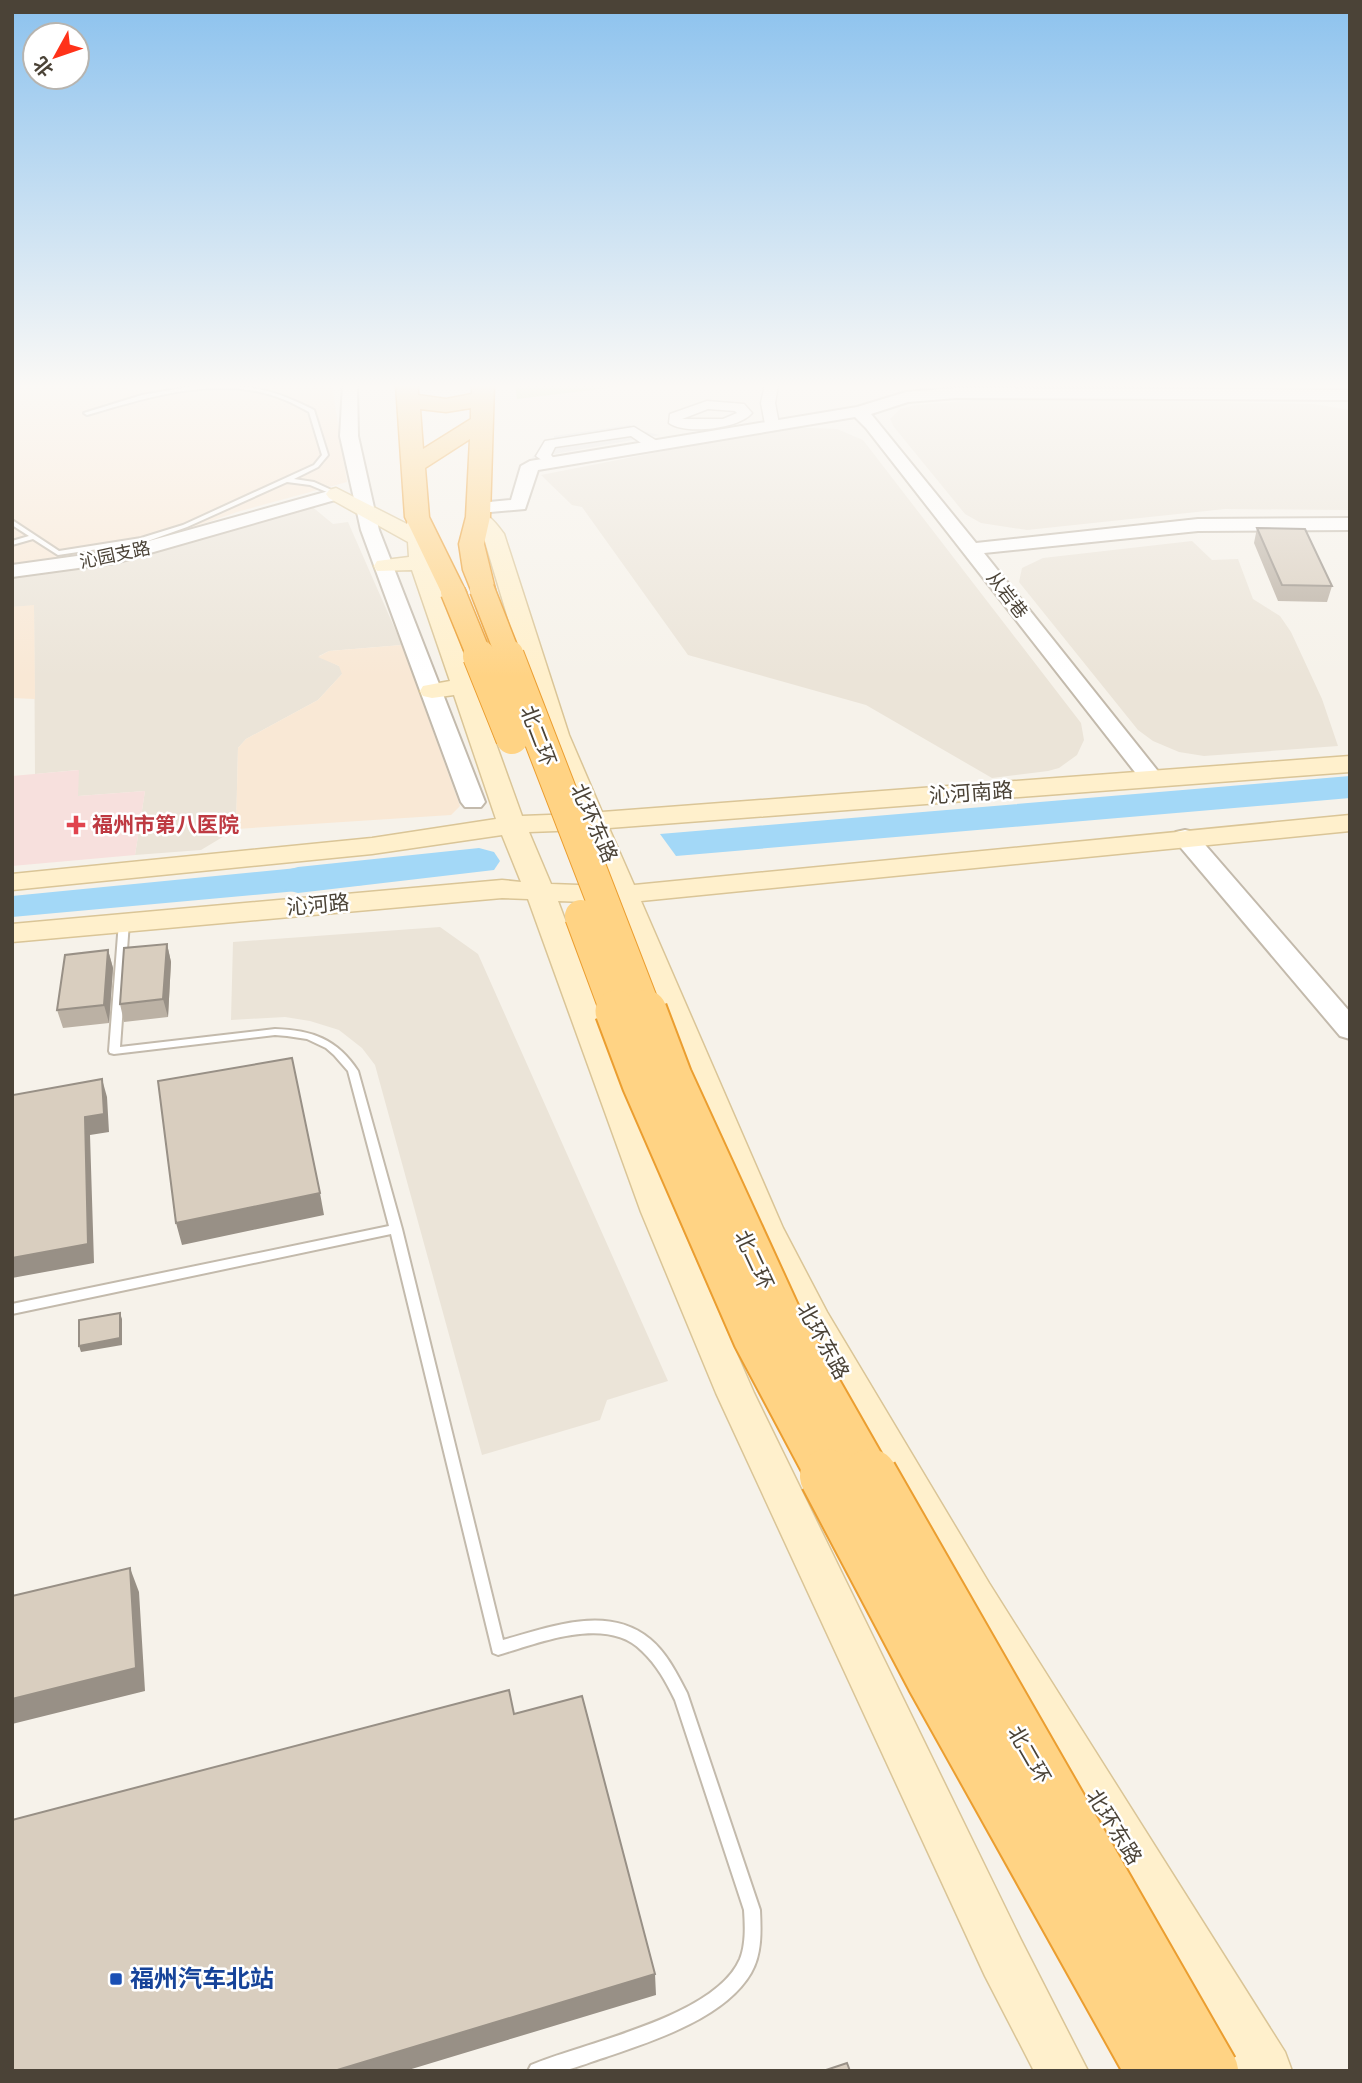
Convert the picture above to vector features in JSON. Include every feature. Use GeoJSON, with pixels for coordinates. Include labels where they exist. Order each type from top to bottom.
{"type":"FeatureCollection","features":[{"type":"Feature","properties":{"kind":"highway","name":"北二环"},"geometry":{"type":"LineString","coordinates":[[414,482],[418,539],[468,591],[671,1077],[786,1328],[1211,2071]]}},
{"type":"Feature","properties":{"kind":"highway","name":"北二环"},"geometry":{"type":"LineString","coordinates":[[480,482],[478,512],[471,533],[473,564],[468,591],[543,815],[643,1083],[754,1338],[933,1677],[1153,2071]]}},
{"type":"Feature","properties":{"kind":"main road"},"geometry":{"type":"LineString","coordinates":[[336,494],[418,539],[463,687],[512,825],[539,890],[658,1212],[735,1393],[1003,1958],[1062,2071]]}},
{"type":"Feature","properties":{"kind":"main road","name":"北环东路"},"geometry":{"type":"LineString","coordinates":[[478,512],[492,534],[556,735],[765,1228],[801,1300],[856,1401],[1070,1756],[1266,2071]]}},
{"type":"Feature","properties":{"kind":"main road"},"geometry":{"type":"LineString","coordinates":[[385,566],[418,539]]}},
{"type":"Feature","properties":{"kind":"main road"},"geometry":{"type":"LineString","coordinates":[[432,691],[463,687]]}},
{"type":"Feature","properties":{"kind":"main road","name":"沁河南路"},"geometry":{"type":"LineString","coordinates":[[593,821],[1350,764]]}},
{"type":"Feature","properties":{"kind":"main road"},"geometry":{"type":"LineString","coordinates":[[12,882],[372,846],[512,825],[593,821]]}},
{"type":"Feature","properties":{"kind":"main road"},"geometry":{"type":"LineString","coordinates":[[625,894],[1350,822]]}},
{"type":"Feature","properties":{"kind":"main road","name":"沁河路"},"geometry":{"type":"LineString","coordinates":[[12,933],[502,889],[590,895],[625,894]]}},
{"type":"Feature","properties":{"kind":"street"},"geometry":{"type":"LineString","coordinates":[[358,482],[370,530],[473,802]]}},
{"type":"Feature","properties":{"kind":"street"},"geometry":{"type":"LineString","coordinates":[[478,512],[519,505],[525,482]]}},
{"type":"Feature","properties":{"kind":"street","name":"从岩巷"},"geometry":{"type":"LineString","coordinates":[[918,482],[1153,780]]}},
{"type":"Feature","properties":{"kind":"street","name":"沁园支路"},"geometry":{"type":"LineString","coordinates":[[12,571],[115,557],[336,494]]}},
{"type":"Feature","properties":{"kind":"street"},"geometry":{"type":"LineString","coordinates":[[971,549],[1198,525],[1350,524]]}},
{"type":"Feature","properties":{"kind":"street"},"geometry":{"type":"LineString","coordinates":[[1185,837],[1350,1030]]}},
{"type":"Feature","properties":{"kind":"lane"},"geometry":{"type":"LineString","coordinates":[[12,522],[58,553],[142,540],[185,526],[284,482]]}},
{"type":"Feature","properties":{"kind":"lane"},"geometry":{"type":"LineString","coordinates":[[306,482],[336,494]]}},
{"type":"Feature","properties":{"kind":"lane"},"geometry":{"type":"LineString","coordinates":[[12,543],[34,537]]}},
{"type":"Feature","properties":{"kind":"lane"},"geometry":{"type":"LineString","coordinates":[[124,922],[114,1051],[295,1032],[327,1043],[347,1061],[353,1071],[396,1229],[498,1648],[583,1626],[603,1624],[621,1629],[639,1639],[654,1653],[672,1676],[682,1698],[752,1910],[753,1941],[746,1965],[732,1987],[708,2006],[669,2025],[537,2071]]}},
{"type":"Feature","properties":{"kind":"lane"},"geometry":{"type":"LineString","coordinates":[[12,1309],[396,1229]]}},
{"type":"Feature","properties":{"kind":"shaded area"},"geometry":{"type":"Polygon","coordinates":[[[12,482],[346,482],[237,512],[139,546],[75,558],[12,564],[12,482]]]}},
{"type":"Feature","properties":{"kind":"shaded area"},"geometry":{"type":"Polygon","coordinates":[[[548,482],[896,482],[1081,723],[1084,740],[1077,755],[1059,768],[1048,771],[992,778],[866,705],[688,655],[582,507],[572,505],[548,482]]]}},
{"type":"Feature","properties":{"kind":"shaded area"},"geometry":{"type":"Polygon","coordinates":[[[939,482],[1350,482],[1350,510],[1225,509],[1027,530],[981,523],[965,514],[939,482]]]}},
{"type":"Feature","properties":{"kind":"shaded area"},"geometry":{"type":"Polygon","coordinates":[[[310,505],[333,524],[348,522],[402,645],[329,651],[319,656],[343,669],[342,674],[318,700],[246,739],[238,748],[236,829],[201,850],[135,855],[145,791],[78,796],[78,770],[35,774],[34,606],[12,607],[12,574],[310,505]]]}},
{"type":"Feature","properties":{"kind":"shaded area"},"geometry":{"type":"Polygon","coordinates":[[[1192,541],[1212,560],[1238,559],[1253,599],[1280,616],[1291,632],[1322,699],[1338,746],[1204,756],[1179,752],[1153,741],[1138,730],[1019,582],[1022,568],[1043,558],[1192,541]]]}},
{"type":"Feature","properties":{"kind":"shaded area"},"geometry":{"type":"Polygon","coordinates":[[[34,605],[35,699],[12,698],[12,607],[34,605]]]}},
{"type":"Feature","properties":{"kind":"shaded area"},"geometry":{"type":"Polygon","coordinates":[[[402,645],[460,806],[451,815],[236,829],[238,748],[246,739],[318,700],[342,674],[339,666],[318,657],[329,651],[402,645]]]}},
{"type":"Feature","properties":{"kind":"shaded area","name":"福州市第八医院"},"geometry":{"type":"Polygon","coordinates":[[[79,770],[78,796],[145,791],[135,855],[12,866],[12,776],[79,770]]]}},
{"type":"Feature","properties":{"kind":"shaded area"},"geometry":{"type":"Polygon","coordinates":[[[440,927],[478,954],[668,1381],[607,1400],[600,1420],[482,1455],[375,1065],[362,1048],[339,1030],[285,1017],[231,1020],[233,942],[440,927]]]}},
{"type":"Feature","properties":{"kind":"water"},"geometry":{"type":"Polygon","coordinates":[[[1350,776],[1350,798],[676,856],[660,834],[1350,776]]]}},
{"type":"Feature","properties":{"kind":"water"},"geometry":{"type":"Polygon","coordinates":[[[358,862],[363,885],[12,917],[12,896],[358,862]]]}},
{"type":"Feature","properties":{"kind":"building"},"geometry":{"type":"Polygon","coordinates":[[[1257,528],[1305,529],[1332,586],[1282,585],[1257,528]]]}},
{"type":"Feature","properties":{"kind":"building"},"geometry":{"type":"Polygon","coordinates":[[[167,944],[163,999],[120,1004],[124,948],[167,944]]]}},
{"type":"Feature","properties":{"kind":"building"},"geometry":{"type":"Polygon","coordinates":[[[108,950],[104,1005],[57,1010],[65,955],[108,950]]]}},
{"type":"Feature","properties":{"kind":"building"},"geometry":{"type":"Polygon","coordinates":[[[292,1058],[320,1193],[176,1223],[158,1081],[292,1058]]]}},
{"type":"Feature","properties":{"kind":"building"},"geometry":{"type":"Polygon","coordinates":[[[102,1079],[104,1114],[85,1117],[88,1244],[12,1258],[13,1095],[102,1079]]]}},
{"type":"Feature","properties":{"kind":"building"},"geometry":{"type":"Polygon","coordinates":[[[120,1313],[120,1338],[79,1346],[79,1320],[120,1313]]]}},
{"type":"Feature","properties":{"kind":"building"},"geometry":{"type":"Polygon","coordinates":[[[130,1568],[136,1668],[12,1699],[12,1596],[130,1568]]]}},
{"type":"Feature","properties":{"kind":"building"},"geometry":{"type":"Polygon","coordinates":[[[509,1690],[514,1714],[582,1696],[655,1974],[334,2071],[12,2071],[12,1820],[509,1690]]]}},
{"type":"Feature","properties":{"kind":"building"},"geometry":{"type":"Polygon","coordinates":[[[847,2063],[850,2071],[823,2071],[847,2063]]]}},
{"type":"Feature","properties":{"kind":"waterway"},"geometry":{"type":"LineString","coordinates":[[298,880],[479,861]]}},
{"type":"Feature","properties":{"kind":"place","name":"福州市第八医院"},"geometry":{"type":"Point","coordinates":[76,825]}},
{"type":"Feature","properties":{"kind":"place","name":"福州汽车北站"},"geometry":{"type":"Point","coordinates":[116,1979]}}]}
